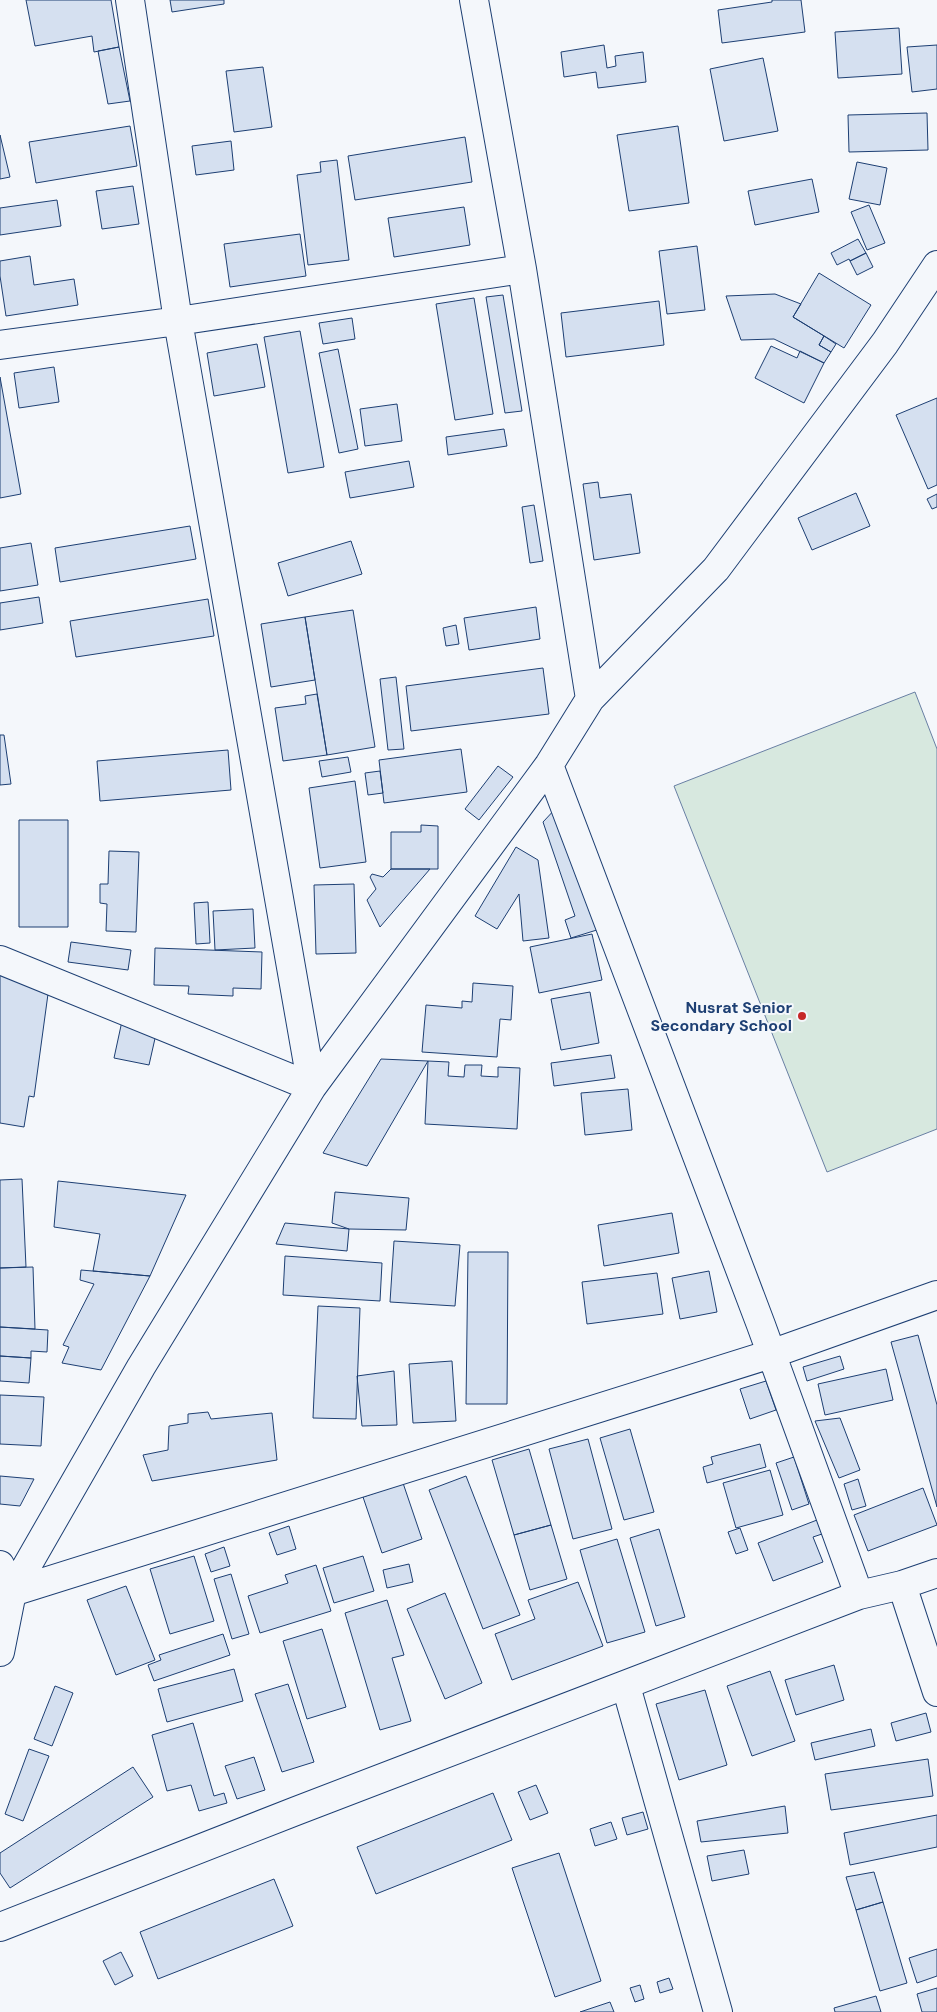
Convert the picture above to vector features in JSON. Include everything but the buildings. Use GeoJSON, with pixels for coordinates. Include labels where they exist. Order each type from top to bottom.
{"type":"FeatureCollection","features":[{"type":"Feature","properties":{"kind":"street"},"geometry":{"type":"LineString","coordinates":[[130,0],[178,321],[312,1087]]}},
{"type":"Feature","properties":{"kind":"street"},"geometry":{"type":"LineString","coordinates":[[474,0],[522,269],[590,699]]}},
{"type":"Feature","properties":{"kind":"street"},"geometry":{"type":"LineString","coordinates":[[6,1594],[141,1367],[312,1087],[549,765],[590,699],[716,568],[885,343],[937,265]]}},
{"type":"Feature","properties":{"kind":"street"},"geometry":{"type":"LineString","coordinates":[[0,345],[178,321],[522,269]]}},
{"type":"Feature","properties":{"kind":"street"},"geometry":{"type":"LineString","coordinates":[[549,765],[771,1354],[859,1595]]}},
{"type":"Feature","properties":{"kind":"street"},"geometry":{"type":"LineString","coordinates":[[0,960],[312,1087]]}},
{"type":"Feature","properties":{"kind":"street"},"geometry":{"type":"LineString","coordinates":[[6,1594],[771,1354],[937,1295]]}},
{"type":"Feature","properties":{"kind":"street"},"geometry":{"type":"LineString","coordinates":[[0,1565],[6,1594],[0,1652]]}},
{"type":"Feature","properties":{"kind":"street"},"geometry":{"type":"LineString","coordinates":[[0,1927],[859,1595],[902,1585],[937,1573]]}},
{"type":"Feature","properties":{"kind":"street"},"geometry":{"type":"LineString","coordinates":[[902,1585],[937,1692]]}},
{"type":"Feature","properties":{"kind":"street"},"geometry":{"type":"LineString","coordinates":[[626,1686],[718,2012]]}},
{"type":"Feature","properties":{"kind":"shaded area"},"geometry":{"type":"Polygon","coordinates":[[[915,692],[937,749],[937,1129],[827,1172],[674,786],[915,692]]]}},
{"type":"Feature","properties":{"kind":"place","name":"Nusrat Senior Secondary School"},"geometry":{"type":"Point","coordinates":[802,1016]}}]}
